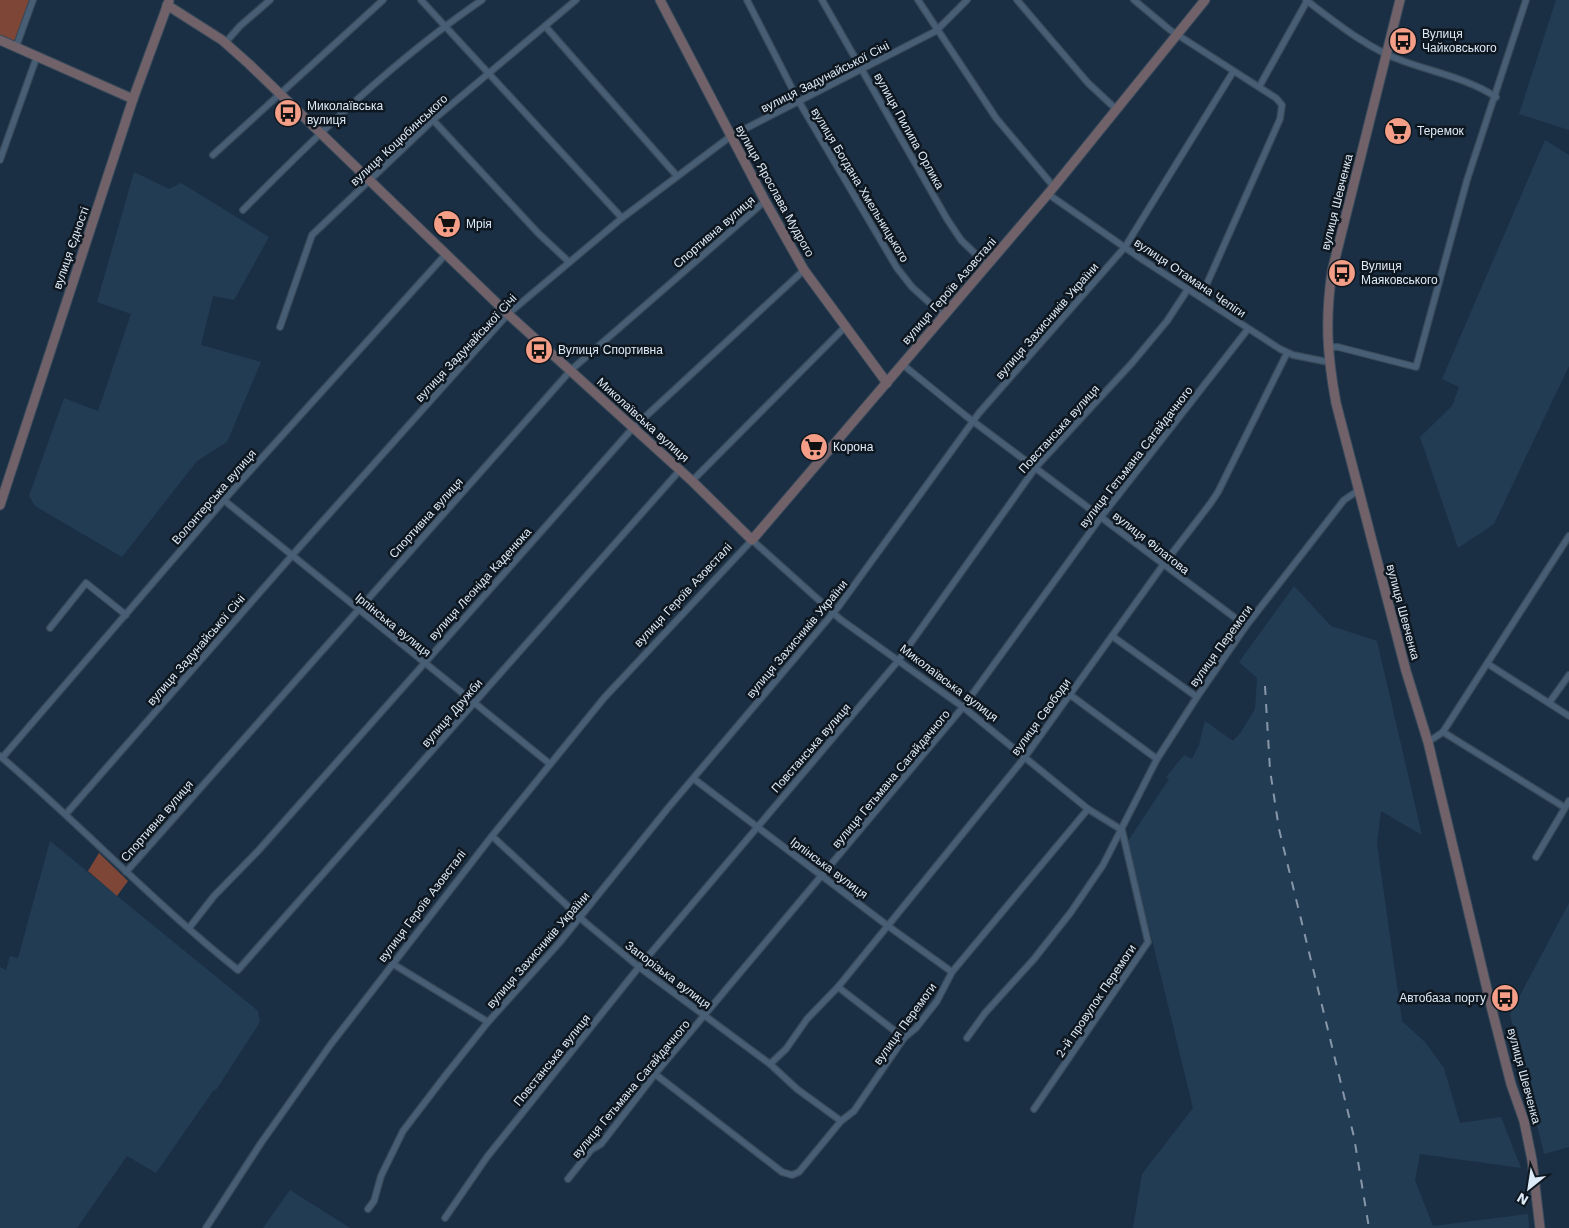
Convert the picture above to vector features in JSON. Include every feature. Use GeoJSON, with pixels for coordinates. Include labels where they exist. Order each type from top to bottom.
{"type":"FeatureCollection","features":[{"type":"Feature","properties":{"kind":"street"},"geometry":{"type":"LineString","coordinates":[[16,47],[33,0]]}},
{"type":"Feature","properties":{"kind":"street"},"geometry":{"type":"LineString","coordinates":[[226,43],[240,26],[270,0]]}},
{"type":"Feature","properties":{"kind":"street"},"geometry":{"type":"LineString","coordinates":[[213,155],[383,0]]}},
{"type":"Feature","properties":{"kind":"street"},"geometry":{"type":"LineString","coordinates":[[421,0],[622,218]]}},
{"type":"Feature","properties":{"kind":"street"},"geometry":{"type":"LineString","coordinates":[[243,210],[320,132],[444,26],[482,0]]}},
{"type":"Feature","properties":{"kind":"street","name":"вулиця Коцюбинського"},"geometry":{"type":"LineString","coordinates":[[280,327],[312,235],[370,182],[433,120],[576,0]]}},
{"type":"Feature","properties":{"kind":"street","name":"вулиця Ярослава Мудрого"},"geometry":{"type":"LineString","coordinates":[[660,0],[764,201],[804,270],[844,328],[887,383]]}},
{"type":"Feature","properties":{"kind":"street","name":"вулиця Богдана Хмельницького"},"geometry":{"type":"LineString","coordinates":[[747,0],[798,100],[896,268],[912,287],[944,316]]}},
{"type":"Feature","properties":{"kind":"street","name":"вулиця Пилипа Орлика"},"geometry":{"type":"LineString","coordinates":[[822,0],[947,219],[961,240],[988,266]]}},
{"type":"Feature","properties":{"kind":"street","name":"вулиця Отамана Чепіги"},"geometry":{"type":"LineString","coordinates":[[918,0],[936,31],[996,118],[1051,191],[1125,247],[1248,329],[1287,353],[1316,361],[1328,362]]}},
{"type":"Feature","properties":{"kind":"street","name":"вулиця Задунайської Січі"},"geometry":{"type":"LineString","coordinates":[[66,814],[291,556],[508,314],[622,218],[730,136],[798,100],[863,70],[936,31],[967,0]]}},
{"type":"Feature","properties":{"kind":"street"},"geometry":{"type":"LineString","coordinates":[[1017,0],[1088,83],[1117,110]]}},
{"type":"Feature","properties":{"kind":"street"},"geometry":{"type":"LineString","coordinates":[[1134,0],[1179,35],[1280,101],[1282,110],[1280,119],[1201,297]]}},
{"type":"Feature","properties":{"kind":"street","name":"вулиця Героїв Азовсталі"},"geometry":{"type":"LineString","coordinates":[[206,1228],[261,1143],[331,1044],[550,764],[604,698],[752,540],[988,266],[1179,35],[1205,0]]}},
{"type":"Feature","properties":{"kind":"street"},"geometry":{"type":"LineString","coordinates":[[1259,87],[1306,0],[1342,27],[1401,61],[1483,89],[1496,96]]}},
{"type":"Feature","properties":{"kind":"street","name":"вулиця Шевченка"},"geometry":{"type":"LineString","coordinates":[[1400,0],[1332,271],[1327,304],[1326,347],[1336,403],[1358,490],[1406,670],[1428,742],[1492,1010],[1524,1121],[1532,1160],[1540,1228]]}},
{"type":"Feature","properties":{"kind":"street"},"geometry":{"type":"LineString","coordinates":[[1326,347],[1338,347],[1416,367],[1467,180],[1526,0]]}},
{"type":"Feature","properties":{"kind":"street","name":"Миколаївська вулиця"},"geometry":{"type":"LineString","coordinates":[[168,2],[226,43],[508,314],[571,370],[632,429],[692,481],[752,540],[833,613],[963,707],[1088,809],[1122,830]]}},
{"type":"Feature","properties":{"kind":"street","name":"вулиця Єдності"},"geometry":{"type":"LineString","coordinates":[[0,505],[133,99],[168,2]]}},
{"type":"Feature","properties":{"kind":"street"},"geometry":{"type":"LineString","coordinates":[[545,26],[677,176]]}},
{"type":"Feature","properties":{"kind":"street"},"geometry":{"type":"LineString","coordinates":[[0,40],[133,99]]}},
{"type":"Feature","properties":{"kind":"street"},"geometry":{"type":"LineString","coordinates":[[0,160],[37,56]]}},
{"type":"Feature","properties":{"kind":"street","name":"вулиця Захисників України"},"geometry":{"type":"LineString","coordinates":[[368,1209],[374,1201],[380,1176],[403,1131],[488,1022],[536,971],[833,613],[973,421],[1125,247],[1233,72]]}},
{"type":"Feature","properties":{"kind":"street"},"geometry":{"type":"LineString","coordinates":[[433,120],[538,233],[569,262]]}},
{"type":"Feature","properties":{"kind":"street","name":"Спортивна вулиця"},"geometry":{"type":"LineString","coordinates":[[126,872],[571,370],[764,201]]}},
{"type":"Feature","properties":{"kind":"street","name":"Волонтерська вулиця"},"geometry":{"type":"LineString","coordinates":[[1,757],[328,382],[446,254]]}},
{"type":"Feature","properties":{"kind":"street","name":"вулиця Леоніда Каденюка"},"geometry":{"type":"LineString","coordinates":[[189,928],[214,896],[258,851],[632,429],[804,270]]}},
{"type":"Feature","properties":{"kind":"street","name":"Повстанська вулиця"},"geometry":{"type":"LineString","coordinates":[[445,1218],[487,1157],[639,967],[898,661],[1036,467],[1132,363],[1167,321],[1188,289]]}},
{"type":"Feature","properties":{"kind":"street"},"geometry":{"type":"LineString","coordinates":[[692,481],[844,328]]}},
{"type":"Feature","properties":{"kind":"street","name":"вулиця Гетьмана Сагайдачного"},"geometry":{"type":"LineString","coordinates":[[568,1180],[591,1150],[601,1144],[655,1074],[824,876],[963,707],[1101,516],[1248,329]]}},
{"type":"Feature","properties":{"kind":"street","name":"вулиця Свободи"},"geometry":{"type":"LineString","coordinates":[[770,1064],[786,1049],[807,1019],[838,987],[1025,758],[1069,694],[1218,492],[1287,353]]}},
{"type":"Feature","properties":{"kind":"street","name":"вулиця Філатова"},"geometry":{"type":"LineString","coordinates":[[902,364],[973,421],[1246,626]]}},
{"type":"Feature","properties":{"kind":"street","name":"вулиця Дружби"},"geometry":{"type":"LineString","coordinates":[[189,928],[238,970],[680,470]]}},
{"type":"Feature","properties":{"kind":"street","name":"вулиця Перемоги"},"geometry":{"type":"LineString","coordinates":[[1122,830],[1157,759],[1246,626],[1344,500],[1358,490]]}},
{"type":"Feature","properties":{"kind":"street","name":"Ірпінська вулиця"},"geometry":{"type":"LineString","coordinates":[[225,501],[473,704],[550,764]]}},
{"type":"Feature","properties":{"kind":"street"},"geometry":{"type":"LineString","coordinates":[[1428,742],[1443,732],[1569,536]]}},
{"type":"Feature","properties":{"kind":"street"},"geometry":{"type":"LineString","coordinates":[[50,628],[86,583],[126,615]]}},
{"type":"Feature","properties":{"kind":"street"},"geometry":{"type":"LineString","coordinates":[[1112,636],[1197,697]]}},
{"type":"Feature","properties":{"kind":"street"},"geometry":{"type":"LineString","coordinates":[[1488,664],[1569,716]]}},
{"type":"Feature","properties":{"kind":"street"},"geometry":{"type":"LineString","coordinates":[[1549,703],[1569,675]]}},
{"type":"Feature","properties":{"kind":"street"},"geometry":{"type":"LineString","coordinates":[[1069,694],[1157,759]]}},
{"type":"Feature","properties":{"kind":"street"},"geometry":{"type":"LineString","coordinates":[[1443,732],[1564,807]]}},
{"type":"Feature","properties":{"kind":"street"},"geometry":{"type":"LineString","coordinates":[[1,757],[66,814],[168,912],[189,928]]}},
{"type":"Feature","properties":{"kind":"street","name":"Ірпінська вулиця"},"geometry":{"type":"LineString","coordinates":[[694,779],[888,926],[952,972]]}},
{"type":"Feature","properties":{"kind":"street"},"geometry":{"type":"LineString","coordinates":[[1536,857],[1569,801]]}},
{"type":"Feature","properties":{"kind":"street","name":"вулиця Перемоги"},"geometry":{"type":"LineString","coordinates":[[655,1074],[777,1168],[792,1175],[799,1172],[841,1121],[854,1111],[904,1038],[916,1028],[937,1001],[952,972],[1088,809]]}},
{"type":"Feature","properties":{"kind":"street"},"geometry":{"type":"LineString","coordinates":[[967,1038],[985,1013],[1034,959],[1071,912],[1103,864],[1122,830]]}},
{"type":"Feature","properties":{"kind":"street","name":"2-й провулок Перемоги"},"geometry":{"type":"LineString","coordinates":[[1034,1109],[1148,942],[1122,830]]}},
{"type":"Feature","properties":{"kind":"street","name":"Запорізька вулиця"},"geometry":{"type":"LineString","coordinates":[[492,836],[579,917],[639,967],[770,1064],[797,1088],[841,1121]]}},
{"type":"Feature","properties":{"kind":"street"},"geometry":{"type":"LineString","coordinates":[[393,964],[488,1022]]}},
{"type":"Feature","properties":{"kind":"street"},"geometry":{"type":"LineString","coordinates":[[838,987],[904,1038]]}},
{"type":"Feature","properties":{"kind":"shaded area"},"geometry":{"type":"Polygon","coordinates":[[[0,0],[31,0],[15,43],[0,36],[0,0]]]}},
{"type":"Feature","properties":{"kind":"shaded area"},"geometry":{"type":"Polygon","coordinates":[[[1556,0],[1569,0],[1569,130],[1519,114],[1556,0]]]}},
{"type":"Feature","properties":{"kind":"shaded area"},"geometry":{"type":"Polygon","coordinates":[[[1545,140],[1569,155],[1569,366],[1494,524],[1458,548],[1420,437],[1452,406],[1459,387],[1442,379],[1545,140]]]}},
{"type":"Feature","properties":{"kind":"shaded area"},"geometry":{"type":"Polygon","coordinates":[[[134,172],[169,189],[181,183],[269,237],[234,300],[213,296],[201,345],[261,362],[227,442],[197,461],[122,557],[35,506],[29,496],[64,398],[98,411],[131,314],[97,302],[134,172]]]}},
{"type":"Feature","properties":{"kind":"shaded area"},"geometry":{"type":"Polygon","coordinates":[[[1294,586],[1331,626],[1377,641],[1422,835],[1381,811],[1377,844],[1402,1021],[1425,1042],[1444,1068],[1460,1123],[1501,1117],[1521,1168],[1420,1154],[1415,1180],[1433,1226],[1528,1214],[1529,1228],[1133,1228],[1142,1174],[1193,1108],[1128,841],[1169,779],[1166,777],[1184,755],[1192,759],[1199,745],[1205,721],[1233,741],[1241,732],[1255,709],[1257,678],[1239,662],[1294,586]]]}},
{"type":"Feature","properties":{"kind":"shaded area"},"geometry":{"type":"Polygon","coordinates":[[[50,841],[258,1011],[260,1022],[216,1090],[213,1091],[156,1173],[127,1156],[77,1228],[0,1228],[0,967],[6,970],[10,956],[18,958],[50,841]]]}},
{"type":"Feature","properties":{"kind":"shaded area"},"geometry":{"type":"Polygon","coordinates":[[[99,853],[128,881],[117,896],[88,871],[99,853]]]}},
{"type":"Feature","properties":{"kind":"shaded area"},"geometry":{"type":"Polygon","coordinates":[[[1569,903],[1569,1147],[1544,1154],[1510,1014],[1569,903]]]}},
{"type":"Feature","properties":{"kind":"shaded area"},"geometry":{"type":"Polygon","coordinates":[[[290,1190],[350,1228],[263,1228],[290,1190]]]}},
{"type":"Feature","properties":{"kind":"railway"},"geometry":{"type":"LineString","coordinates":[[1265,686],[1270,770],[1279,829],[1354,1137],[1369,1228]]}},
{"type":"Feature","properties":{"kind":"place","name":"Вулиця Чайковського"},"geometry":{"type":"Point","coordinates":[1403,41]}},
{"type":"Feature","properties":{"kind":"place","name":"Миколаївська вулиця"},"geometry":{"type":"Point","coordinates":[288,113]}},
{"type":"Feature","properties":{"kind":"place","name":"Теремок"},"geometry":{"type":"Point","coordinates":[1398,131]}},
{"type":"Feature","properties":{"kind":"place","name":"Мрія"},"geometry":{"type":"Point","coordinates":[447,224]}},
{"type":"Feature","properties":{"kind":"place","name":"Вулиця Маяковського"},"geometry":{"type":"Point","coordinates":[1342,273]}},
{"type":"Feature","properties":{"kind":"place","name":"Вулиця Спортивна"},"geometry":{"type":"Point","coordinates":[539,350]}},
{"type":"Feature","properties":{"kind":"place","name":"Корона"},"geometry":{"type":"Point","coordinates":[814,447]}},
{"type":"Feature","properties":{"kind":"place","name":"Автобаза порту"},"geometry":{"type":"Point","coordinates":[1505,998]}}]}
